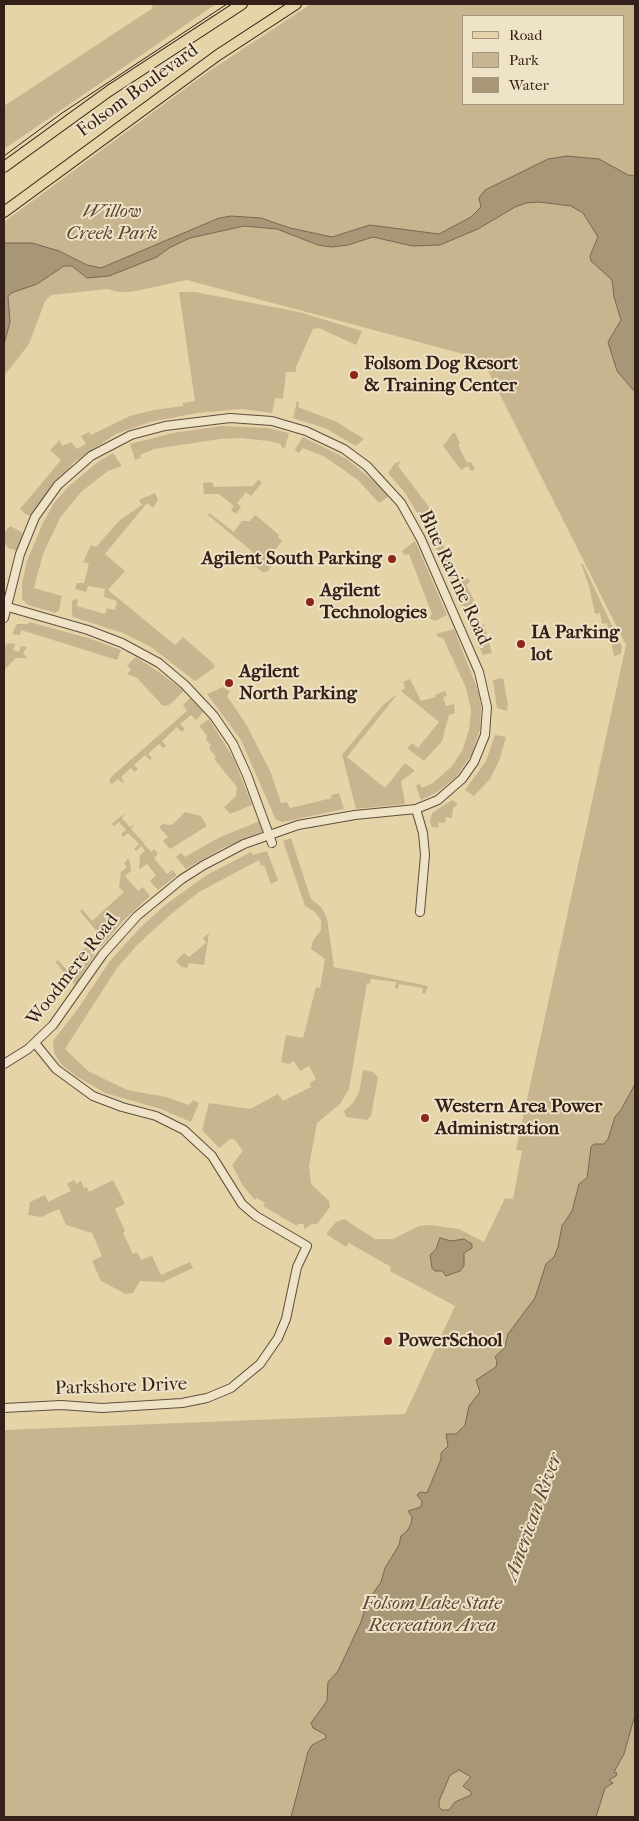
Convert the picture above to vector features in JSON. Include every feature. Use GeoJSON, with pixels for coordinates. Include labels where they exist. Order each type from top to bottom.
{"type":"FeatureCollection","features":[{"type":"Feature","properties":{"kind":"main road","name":"Folsom Boulevard"},"geometry":{"type":"LineString","coordinates":[[4,167],[94,101],[242,4]]}},
{"type":"Feature","properties":{"kind":"main road","name":"Folsom Boulevard"},"geometry":{"type":"LineString","coordinates":[[4,212],[211,61],[296,4]]}},
{"type":"Feature","properties":{"kind":"street","name":"Blue Ravine Road"},"geometry":{"type":"LineString","coordinates":[[4,618],[20,554],[35,517],[58,485],[71,472],[108,445],[131,435],[165,426],[230,418],[278,422],[320,436],[367,466],[400,503],[421,540],[479,672],[486,693],[487,721],[485,735],[474,762],[452,789],[438,800],[416,810]]}},
{"type":"Feature","properties":{"kind":"street"},"geometry":{"type":"LineString","coordinates":[[8,607],[88,630],[122,643],[159,663],[186,685],[214,716],[233,744],[248,775],[272,843]]}},
{"type":"Feature","properties":{"kind":"street"},"geometry":{"type":"LineString","coordinates":[[416,810],[423,833],[426,856],[420,912]]}},
{"type":"Feature","properties":{"kind":"street","name":"Woodmere Road"},"geometry":{"type":"LineString","coordinates":[[4,1064],[35,1043],[65,1010],[103,954],[144,909],[182,879],[204,865],[269,834],[323,820],[416,810]]}},
{"type":"Feature","properties":{"kind":"street","name":"Parkshore Drive"},"geometry":{"type":"LineString","coordinates":[[4,1408],[61,1405],[102,1408],[182,1403],[207,1398],[230,1388],[260,1364],[278,1338],[286,1319],[297,1267],[307,1246],[256,1216],[242,1204],[212,1156],[184,1130],[156,1116],[107,1103],[80,1088],[56,1069],[35,1043]]}},
{"type":"Feature","properties":{"kind":"green space"},"geometry":{"type":"Polygon","coordinates":[[[151,4],[216,4],[4,149],[4,106],[153,8],[151,4]]]}},
{"type":"Feature","properties":{"kind":"green space","name":"Folsom Lake State Recreation Area"},"geometry":{"type":"Polygon","coordinates":[[[311,4],[635,4],[635,1817],[4,1817],[4,1430],[405,1414],[455,1306],[390,1271],[391,1267],[349,1243],[346,1247],[326,1234],[336,1222],[344,1219],[375,1239],[393,1239],[419,1226],[430,1225],[459,1229],[484,1242],[505,1198],[513,1199],[522,1151],[516,1150],[626,645],[482,359],[187,280],[130,292],[118,292],[108,289],[51,295],[45,301],[29,344],[4,376],[4,222],[205,74],[311,4]]]}},
{"type":"Feature","properties":{"kind":"green space"},"geometry":{"type":"Polygon","coordinates":[[[179,292],[195,292],[299,312],[362,331],[356,345],[319,328],[313,329],[296,367],[296,372],[286,372],[283,399],[275,398],[272,413],[242,409],[197,413],[150,422],[116,434],[74,462],[30,516],[24,513],[20,509],[61,460],[50,450],[60,440],[62,446],[71,442],[77,449],[86,444],[81,436],[89,432],[91,435],[130,416],[183,406],[183,403],[195,401],[179,292]]]}},
{"type":"Feature","properties":{"kind":"green space"},"geometry":{"type":"Polygon","coordinates":[[[297,401],[299,402],[298,407],[335,421],[364,439],[356,446],[325,428],[293,418],[297,401]]]}},
{"type":"Feature","properties":{"kind":"green space"},"geometry":{"type":"Polygon","coordinates":[[[221,426],[267,428],[289,433],[285,448],[281,447],[281,444],[268,441],[241,438],[220,439],[154,449],[140,455],[141,458],[135,460],[130,444],[173,433],[221,426]]]}},
{"type":"Feature","properties":{"kind":"green space"},"geometry":{"type":"Polygon","coordinates":[[[455,433],[460,443],[458,445],[467,463],[471,462],[475,469],[471,471],[468,466],[461,470],[443,446],[455,433]]]}},
{"type":"Feature","properties":{"kind":"green space"},"geometry":{"type":"Polygon","coordinates":[[[303,437],[347,459],[377,484],[388,497],[379,503],[358,480],[325,457],[303,448],[299,453],[297,452],[295,449],[303,437]]]}},
{"type":"Feature","properties":{"kind":"green space"},"geometry":{"type":"Polygon","coordinates":[[[113,453],[122,466],[108,471],[81,492],[60,518],[43,554],[34,588],[62,596],[59,610],[56,613],[28,605],[22,599],[22,583],[27,561],[43,523],[54,503],[69,486],[98,462],[113,453]]]}},
{"type":"Feature","properties":{"kind":"green space"},"geometry":{"type":"Polygon","coordinates":[[[401,461],[398,466],[435,515],[429,519],[431,524],[426,527],[405,493],[388,473],[395,463],[401,461]]]}},
{"type":"Feature","properties":{"kind":"green space"},"geometry":{"type":"Polygon","coordinates":[[[258,480],[261,481],[261,484],[251,496],[246,492],[237,503],[241,507],[236,514],[231,510],[234,506],[219,494],[204,494],[203,483],[212,482],[214,487],[253,486],[258,480]]]}},
{"type":"Feature","properties":{"kind":"green space"},"geometry":{"type":"Polygon","coordinates":[[[155,493],[158,500],[153,508],[147,503],[105,554],[125,571],[108,590],[175,645],[183,637],[213,663],[215,667],[195,681],[151,647],[123,633],[73,617],[72,613],[72,601],[75,599],[78,600],[77,606],[105,614],[107,608],[115,610],[117,601],[104,597],[105,589],[88,586],[86,592],[75,589],[77,583],[84,583],[89,564],[83,562],[91,545],[96,547],[120,520],[142,505],[139,500],[155,493]]]}},
{"type":"Feature","properties":{"kind":"green space"},"geometry":{"type":"Polygon","coordinates":[[[209,513],[234,532],[242,521],[250,521],[255,515],[258,517],[279,535],[278,537],[282,541],[272,554],[281,562],[274,563],[267,572],[262,572],[257,567],[251,567],[245,562],[253,552],[208,515],[209,513]]]}},
{"type":"Feature","properties":{"kind":"green space"},"geometry":{"type":"Polygon","coordinates":[[[10,526],[23,533],[17,551],[8,548],[4,542],[4,532],[10,526]]]}},
{"type":"Feature","properties":{"kind":"green space"},"geometry":{"type":"Polygon","coordinates":[[[439,537],[461,581],[468,578],[470,582],[466,585],[476,604],[468,607],[469,611],[465,613],[432,540],[439,537]]]}},
{"type":"Feature","properties":{"kind":"green space"},"geometry":{"type":"Polygon","coordinates":[[[415,541],[447,615],[435,621],[429,618],[432,614],[409,554],[404,555],[402,551],[415,541]]]}},
{"type":"Feature","properties":{"kind":"green space"},"geometry":{"type":"Polygon","coordinates":[[[581,564],[583,564],[622,647],[621,654],[614,656],[607,623],[602,624],[600,613],[595,614],[589,586],[581,564]]]}},
{"type":"Feature","properties":{"kind":"green space"},"geometry":{"type":"Polygon","coordinates":[[[29,622],[88,638],[121,650],[117,660],[21,630],[20,635],[12,634],[17,624],[28,624],[29,622]]]}},
{"type":"Feature","properties":{"kind":"green space"},"geometry":{"type":"Polygon","coordinates":[[[484,624],[492,653],[483,655],[471,629],[484,624]]]}},
{"type":"Feature","properties":{"kind":"green space"},"geometry":{"type":"Polygon","coordinates":[[[454,629],[479,693],[481,708],[480,729],[472,754],[455,778],[437,792],[421,800],[416,786],[419,783],[422,788],[433,783],[452,766],[462,751],[469,730],[471,710],[466,688],[443,638],[438,637],[436,634],[454,629]]]}},
{"type":"Feature","properties":{"kind":"green space"},"geometry":{"type":"Polygon","coordinates":[[[8,643],[15,644],[13,650],[19,652],[21,646],[27,647],[23,653],[27,658],[16,658],[4,670],[4,647],[8,643]]]}},
{"type":"Feature","properties":{"kind":"green space"},"geometry":{"type":"Polygon","coordinates":[[[136,657],[184,691],[169,705],[163,706],[137,678],[127,674],[131,670],[127,665],[136,657]]]}},
{"type":"Feature","properties":{"kind":"green space"},"geometry":{"type":"Polygon","coordinates":[[[503,678],[508,704],[507,711],[497,708],[493,680],[503,678]]]}},
{"type":"Feature","properties":{"kind":"green space"},"geometry":{"type":"Polygon","coordinates":[[[410,679],[421,701],[436,697],[435,695],[445,691],[447,696],[443,697],[446,706],[454,704],[455,713],[449,715],[442,741],[424,761],[407,748],[412,743],[418,748],[439,722],[401,691],[405,688],[403,682],[410,679]]]}},
{"type":"Feature","properties":{"kind":"green space"},"geometry":{"type":"Polygon","coordinates":[[[223,687],[230,692],[227,696],[246,724],[271,773],[281,803],[287,802],[290,808],[332,798],[331,795],[339,793],[344,809],[283,822],[276,820],[241,740],[207,694],[223,687]]]}},
{"type":"Feature","properties":{"kind":"green space"},"geometry":{"type":"Polygon","coordinates":[[[395,695],[347,757],[385,788],[405,763],[415,771],[401,781],[405,804],[356,809],[342,755],[382,706],[395,695]]]}},
{"type":"Feature","properties":{"kind":"green space"},"geometry":{"type":"Polygon","coordinates":[[[190,698],[203,712],[199,717],[196,720],[191,715],[180,724],[185,729],[182,732],[177,727],[162,741],[166,746],[163,748],[159,744],[148,754],[152,758],[150,760],[145,755],[134,765],[138,769],[135,772],[131,768],[121,777],[123,783],[118,779],[112,784],[109,781],[112,776],[187,711],[183,705],[190,698]]]}},
{"type":"Feature","properties":{"kind":"green space"},"geometry":{"type":"Polygon","coordinates":[[[209,719],[234,759],[252,805],[230,814],[224,807],[236,796],[237,787],[214,759],[216,757],[209,748],[211,745],[206,740],[207,735],[199,726],[209,719]]]}},
{"type":"Feature","properties":{"kind":"green space"},"geometry":{"type":"Polygon","coordinates":[[[495,735],[506,737],[499,761],[490,779],[474,796],[465,790],[486,761],[495,735]]]}},
{"type":"Feature","properties":{"kind":"green space"},"geometry":{"type":"Polygon","coordinates":[[[452,800],[458,804],[453,808],[452,818],[446,817],[445,823],[439,822],[438,828],[432,827],[430,822],[432,813],[452,800]]]}},
{"type":"Feature","properties":{"kind":"green space"},"geometry":{"type":"Polygon","coordinates":[[[126,812],[122,818],[130,827],[135,824],[131,829],[143,842],[148,839],[143,843],[151,852],[154,849],[158,854],[154,858],[167,874],[172,870],[177,875],[158,890],[150,881],[156,875],[147,864],[139,868],[140,855],[145,851],[141,846],[136,851],[134,849],[139,844],[128,833],[123,837],[121,834],[126,830],[119,822],[114,826],[112,824],[126,812]]]}},
{"type":"Feature","properties":{"kind":"green space"},"geometry":{"type":"Polygon","coordinates":[[[185,812],[201,816],[207,826],[170,849],[163,841],[168,837],[159,827],[163,824],[172,825],[185,812]]]}},
{"type":"Feature","properties":{"kind":"green space"},"geometry":{"type":"Polygon","coordinates":[[[260,821],[263,831],[223,848],[186,869],[176,857],[181,853],[185,857],[220,837],[260,821]]]}},
{"type":"Feature","properties":{"kind":"green space"},"geometry":{"type":"Polygon","coordinates":[[[291,838],[311,899],[322,908],[327,918],[334,967],[428,986],[425,994],[422,993],[423,988],[399,984],[398,989],[395,988],[396,982],[371,979],[370,984],[367,983],[349,1089],[340,1104],[317,1123],[309,1166],[311,1184],[329,1201],[330,1207],[317,1224],[312,1224],[304,1229],[304,1224],[298,1224],[297,1226],[263,1206],[265,1203],[257,1198],[255,1200],[243,1186],[232,1165],[243,1151],[234,1139],[230,1139],[219,1148],[202,1130],[209,1103],[250,1109],[278,1094],[283,1101],[311,1087],[310,1083],[316,1079],[309,1066],[300,1071],[294,1061],[289,1064],[281,1062],[286,1035],[303,1038],[316,987],[320,988],[325,959],[311,949],[313,941],[321,930],[321,920],[314,911],[305,906],[283,841],[291,838]]]}},
{"type":"Feature","properties":{"kind":"green space"},"geometry":{"type":"Polygon","coordinates":[[[267,851],[278,880],[271,884],[264,865],[261,866],[259,860],[199,892],[170,915],[138,944],[117,968],[65,1049],[88,1071],[127,1090],[166,1097],[189,1105],[193,1100],[199,1103],[191,1122],[161,1109],[105,1093],[76,1076],[61,1064],[54,1053],[53,1041],[77,1010],[110,961],[139,929],[164,906],[205,876],[251,852],[253,855],[267,851]]]}},
{"type":"Feature","properties":{"kind":"green space"},"geometry":{"type":"Polygon","coordinates":[[[129,858],[131,871],[125,876],[138,891],[143,887],[150,896],[124,920],[101,947],[94,939],[98,933],[80,911],[82,909],[92,921],[124,892],[119,887],[121,872],[127,867],[124,863],[129,858]]]}},
{"type":"Feature","properties":{"kind":"green space"},"geometry":{"type":"Polygon","coordinates":[[[209,933],[204,965],[189,963],[187,968],[182,967],[176,961],[184,953],[189,957],[206,943],[203,938],[209,933]]]}},
{"type":"Feature","properties":{"kind":"green space"},"geometry":{"type":"Polygon","coordinates":[[[88,946],[95,954],[75,985],[55,962],[58,960],[67,970],[78,957],[76,955],[88,946]]]}},
{"type":"Feature","properties":{"kind":"green space"},"geometry":{"type":"Polygon","coordinates":[[[363,1070],[373,1072],[378,1077],[371,1116],[367,1120],[346,1117],[344,1111],[353,1103],[359,1092],[363,1070]]]}},
{"type":"Feature","properties":{"kind":"green space"},"geometry":{"type":"Polygon","coordinates":[[[74,1180],[76,1184],[81,1181],[84,1188],[87,1187],[89,1192],[113,1180],[125,1204],[115,1209],[133,1254],[137,1252],[141,1260],[152,1256],[161,1275],[190,1262],[193,1268],[163,1282],[140,1281],[133,1293],[126,1294],[101,1281],[92,1261],[102,1256],[92,1233],[66,1225],[59,1209],[41,1217],[28,1215],[30,1202],[45,1195],[48,1202],[71,1191],[67,1184],[74,1180]]]}},
{"type":"Feature","properties":{"kind":"water"},"geometry":{"type":"Polygon","coordinates":[[[567,156],[599,159],[628,175],[635,176],[635,392],[617,371],[608,342],[621,320],[614,297],[612,280],[591,261],[590,256],[598,237],[583,213],[571,206],[539,202],[526,203],[515,207],[478,229],[440,245],[412,246],[373,237],[348,245],[331,247],[318,245],[277,229],[244,226],[190,238],[169,248],[157,257],[109,276],[87,278],[72,266],[64,266],[37,284],[11,293],[8,297],[10,322],[4,344],[4,244],[6,243],[32,243],[59,251],[87,265],[101,268],[219,218],[231,216],[261,218],[290,228],[332,237],[370,225],[439,234],[471,217],[481,207],[479,198],[485,190],[548,159],[567,156]]]}},
{"type":"Feature","properties":{"kind":"water","name":"American River"},"geometry":{"type":"Polygon","coordinates":[[[635,1084],[635,1715],[624,1754],[614,1772],[617,1773],[616,1776],[609,1780],[613,1783],[605,1788],[596,1817],[291,1817],[308,1752],[312,1745],[326,1738],[326,1735],[313,1728],[311,1723],[327,1701],[328,1682],[338,1671],[361,1622],[367,1602],[381,1582],[385,1568],[399,1545],[401,1536],[411,1524],[412,1517],[408,1511],[421,1507],[422,1501],[417,1495],[420,1492],[427,1493],[441,1459],[441,1453],[448,1446],[446,1434],[456,1434],[465,1425],[469,1406],[480,1392],[476,1380],[496,1367],[497,1361],[495,1357],[505,1347],[508,1334],[535,1298],[546,1264],[554,1257],[558,1247],[562,1226],[572,1211],[579,1184],[587,1178],[591,1147],[594,1144],[604,1144],[608,1139],[615,1117],[621,1110],[635,1084]],[[459,1770],[450,1775],[439,1801],[439,1807],[442,1810],[449,1810],[455,1802],[471,1795],[471,1792],[463,1786],[471,1777],[459,1770]]]}},
{"type":"Feature","properties":{"kind":"water"},"geometry":{"type":"Polygon","coordinates":[[[440,1238],[451,1241],[464,1239],[472,1244],[472,1248],[464,1253],[464,1266],[460,1271],[446,1276],[442,1271],[435,1271],[432,1268],[430,1255],[436,1249],[440,1238]]]}},
{"type":"Feature","properties":{"kind":"tram line"},"geometry":{"type":"LineString","coordinates":[[4,156],[62,113],[227,4]]}},
{"type":"Feature","properties":{"kind":"place","name":"Folsom Dog Resort & Training Center"},"geometry":{"type":"Point","coordinates":[354,375]}},
{"type":"Feature","properties":{"kind":"place","name":"Agilent South Parking"},"geometry":{"type":"Point","coordinates":[392,559]}},
{"type":"Feature","properties":{"kind":"place","name":"Agilent Technologies"},"geometry":{"type":"Point","coordinates":[310,602]}},
{"type":"Feature","properties":{"kind":"place","name":"IA Parking lot"},"geometry":{"type":"Point","coordinates":[521,644]}},
{"type":"Feature","properties":{"kind":"place","name":"Agilent North Parking"},"geometry":{"type":"Point","coordinates":[229,683]}},
{"type":"Feature","properties":{"kind":"place","name":"Western Area Power Administration"},"geometry":{"type":"Point","coordinates":[425,1118]}},
{"type":"Feature","properties":{"kind":"place","name":"PowerSchool"},"geometry":{"type":"Point","coordinates":[388,1341]}},
{"type":"Feature","properties":{"kind":"park label","name":"Willow Creek Park"},"geometry":{"type":"Point","coordinates":[112,223]}}]}
